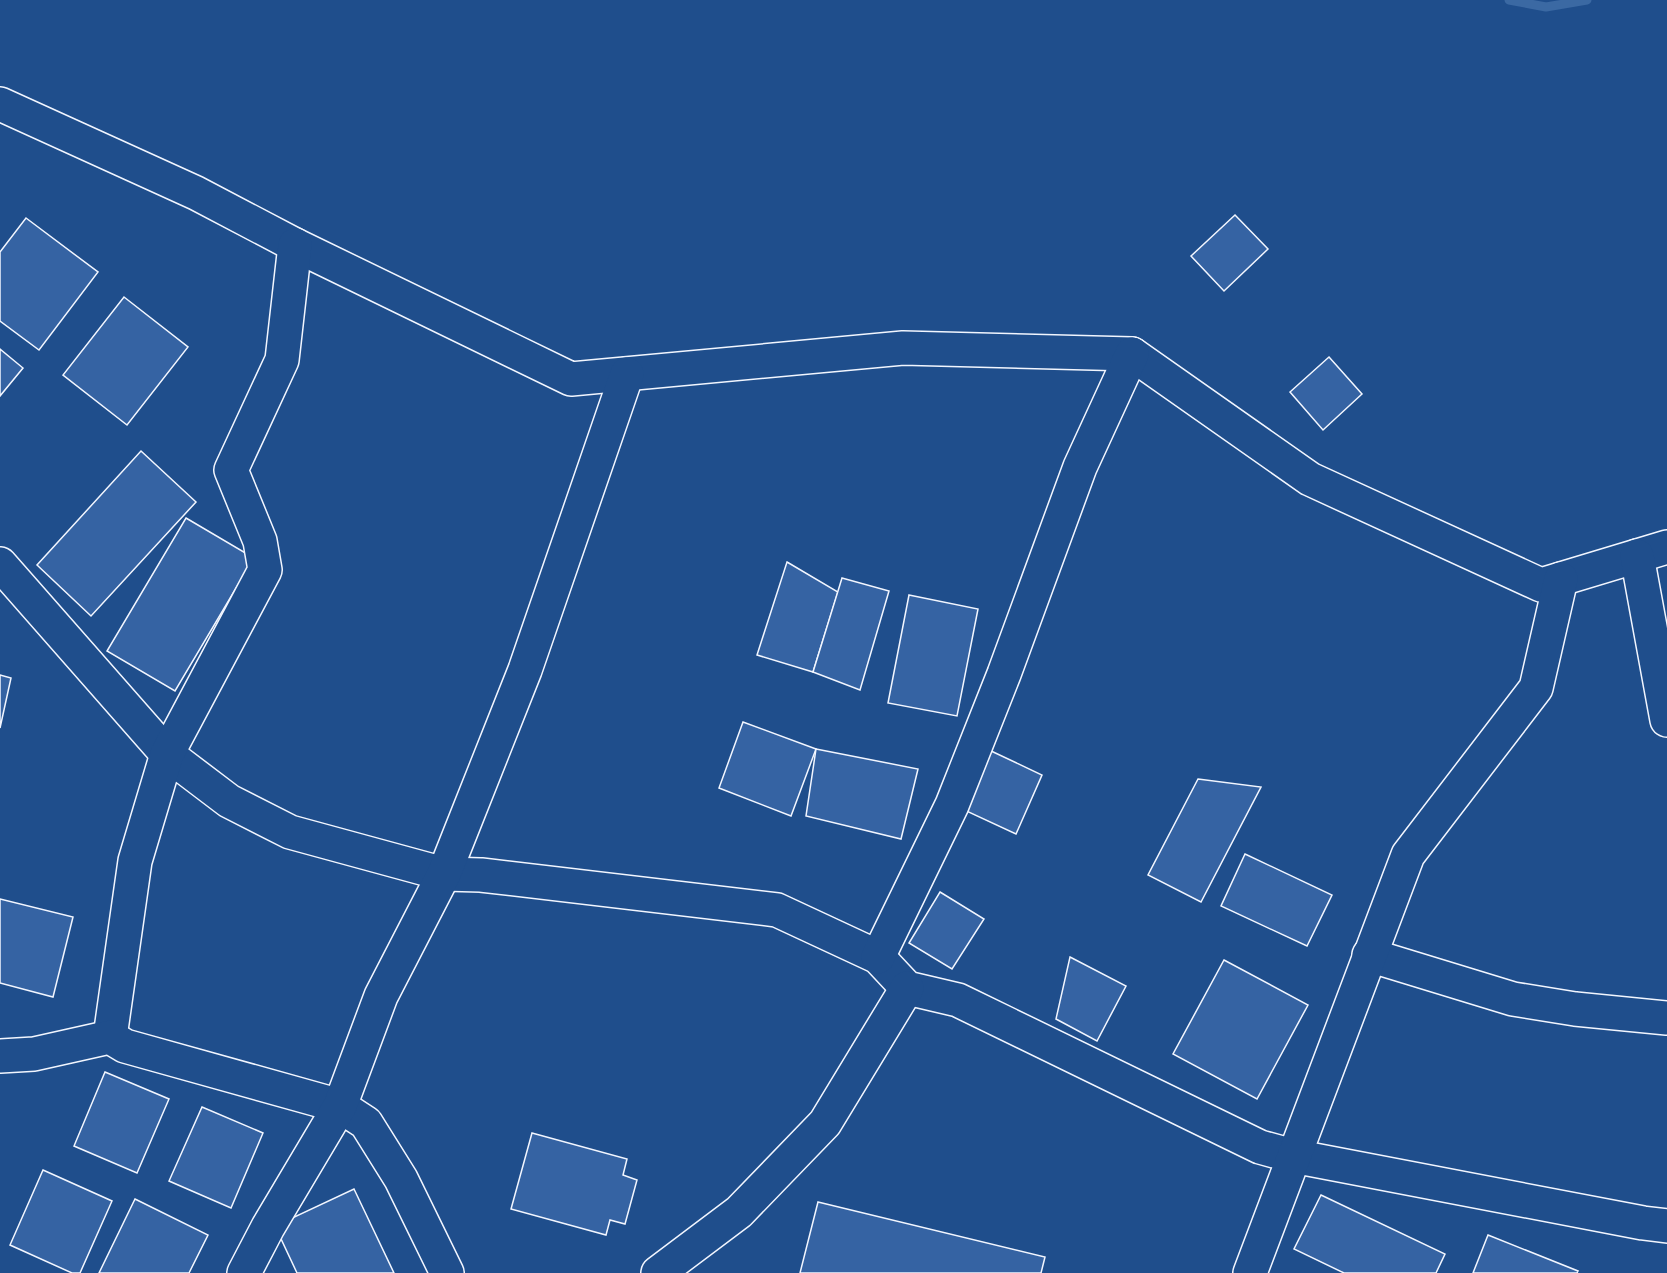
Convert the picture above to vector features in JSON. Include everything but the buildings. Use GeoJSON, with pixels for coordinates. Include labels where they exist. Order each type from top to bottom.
{"type":"FeatureCollection","features":[{"type":"Feature","properties":{"kind":"street"},"geometry":{"type":"LineString","coordinates":[[0,104],[196,193],[295,245],[571,379],[903,348],[1132,354],[1310,479],[1541,585],[1652,551],[1667,720]]}},
{"type":"Feature","properties":{"kind":"street"},"geometry":{"type":"LineString","coordinates":[[110,1037],[135,861],[167,754],[265,570],[260,541],[231,470],[282,360],[295,245]]}},
{"type":"Feature","properties":{"kind":"street"},"geometry":{"type":"LineString","coordinates":[[878,957],[952,805],[1004,674],[1080,467],[1132,354]]}},
{"type":"Feature","properties":{"kind":"street"},"geometry":{"type":"LineString","coordinates":[[244,1273],[268,1227],[340,1106],[381,996],[444,874],[525,670],[627,374]]}},
{"type":"Feature","properties":{"kind":"street"},"geometry":{"type":"LineString","coordinates":[[0,564],[167,754],[229,801],[290,832],[444,874],[481,875],[777,910],[878,957],[907,988],[958,1000],[1260,1147],[1293,1156],[1667,1226]]}},
{"type":"Feature","properties":{"kind":"street"},"geometry":{"type":"LineString","coordinates":[[1250,1273],[1408,855],[1536,688],[1561,579]]}},
{"type":"Feature","properties":{"kind":"street"},"geometry":{"type":"LineString","coordinates":[[1369,955],[1513,999],[1575,1009],[1667,1018]]}},
{"type":"Feature","properties":{"kind":"street"},"geometry":{"type":"LineString","coordinates":[[658,1273],[739,1212],[825,1123],[907,988]]}},
{"type":"Feature","properties":{"kind":"street"},"geometry":{"type":"LineString","coordinates":[[0,1056],[34,1054],[110,1037],[125,1046],[340,1106],[366,1123],[401,1179],[447,1273]]}},
{"type":"Feature","properties":{"kind":"waterway"},"geometry":{"type":"LineString","coordinates":[[1509,0],[1546,7],[1587,0]]}}]}
